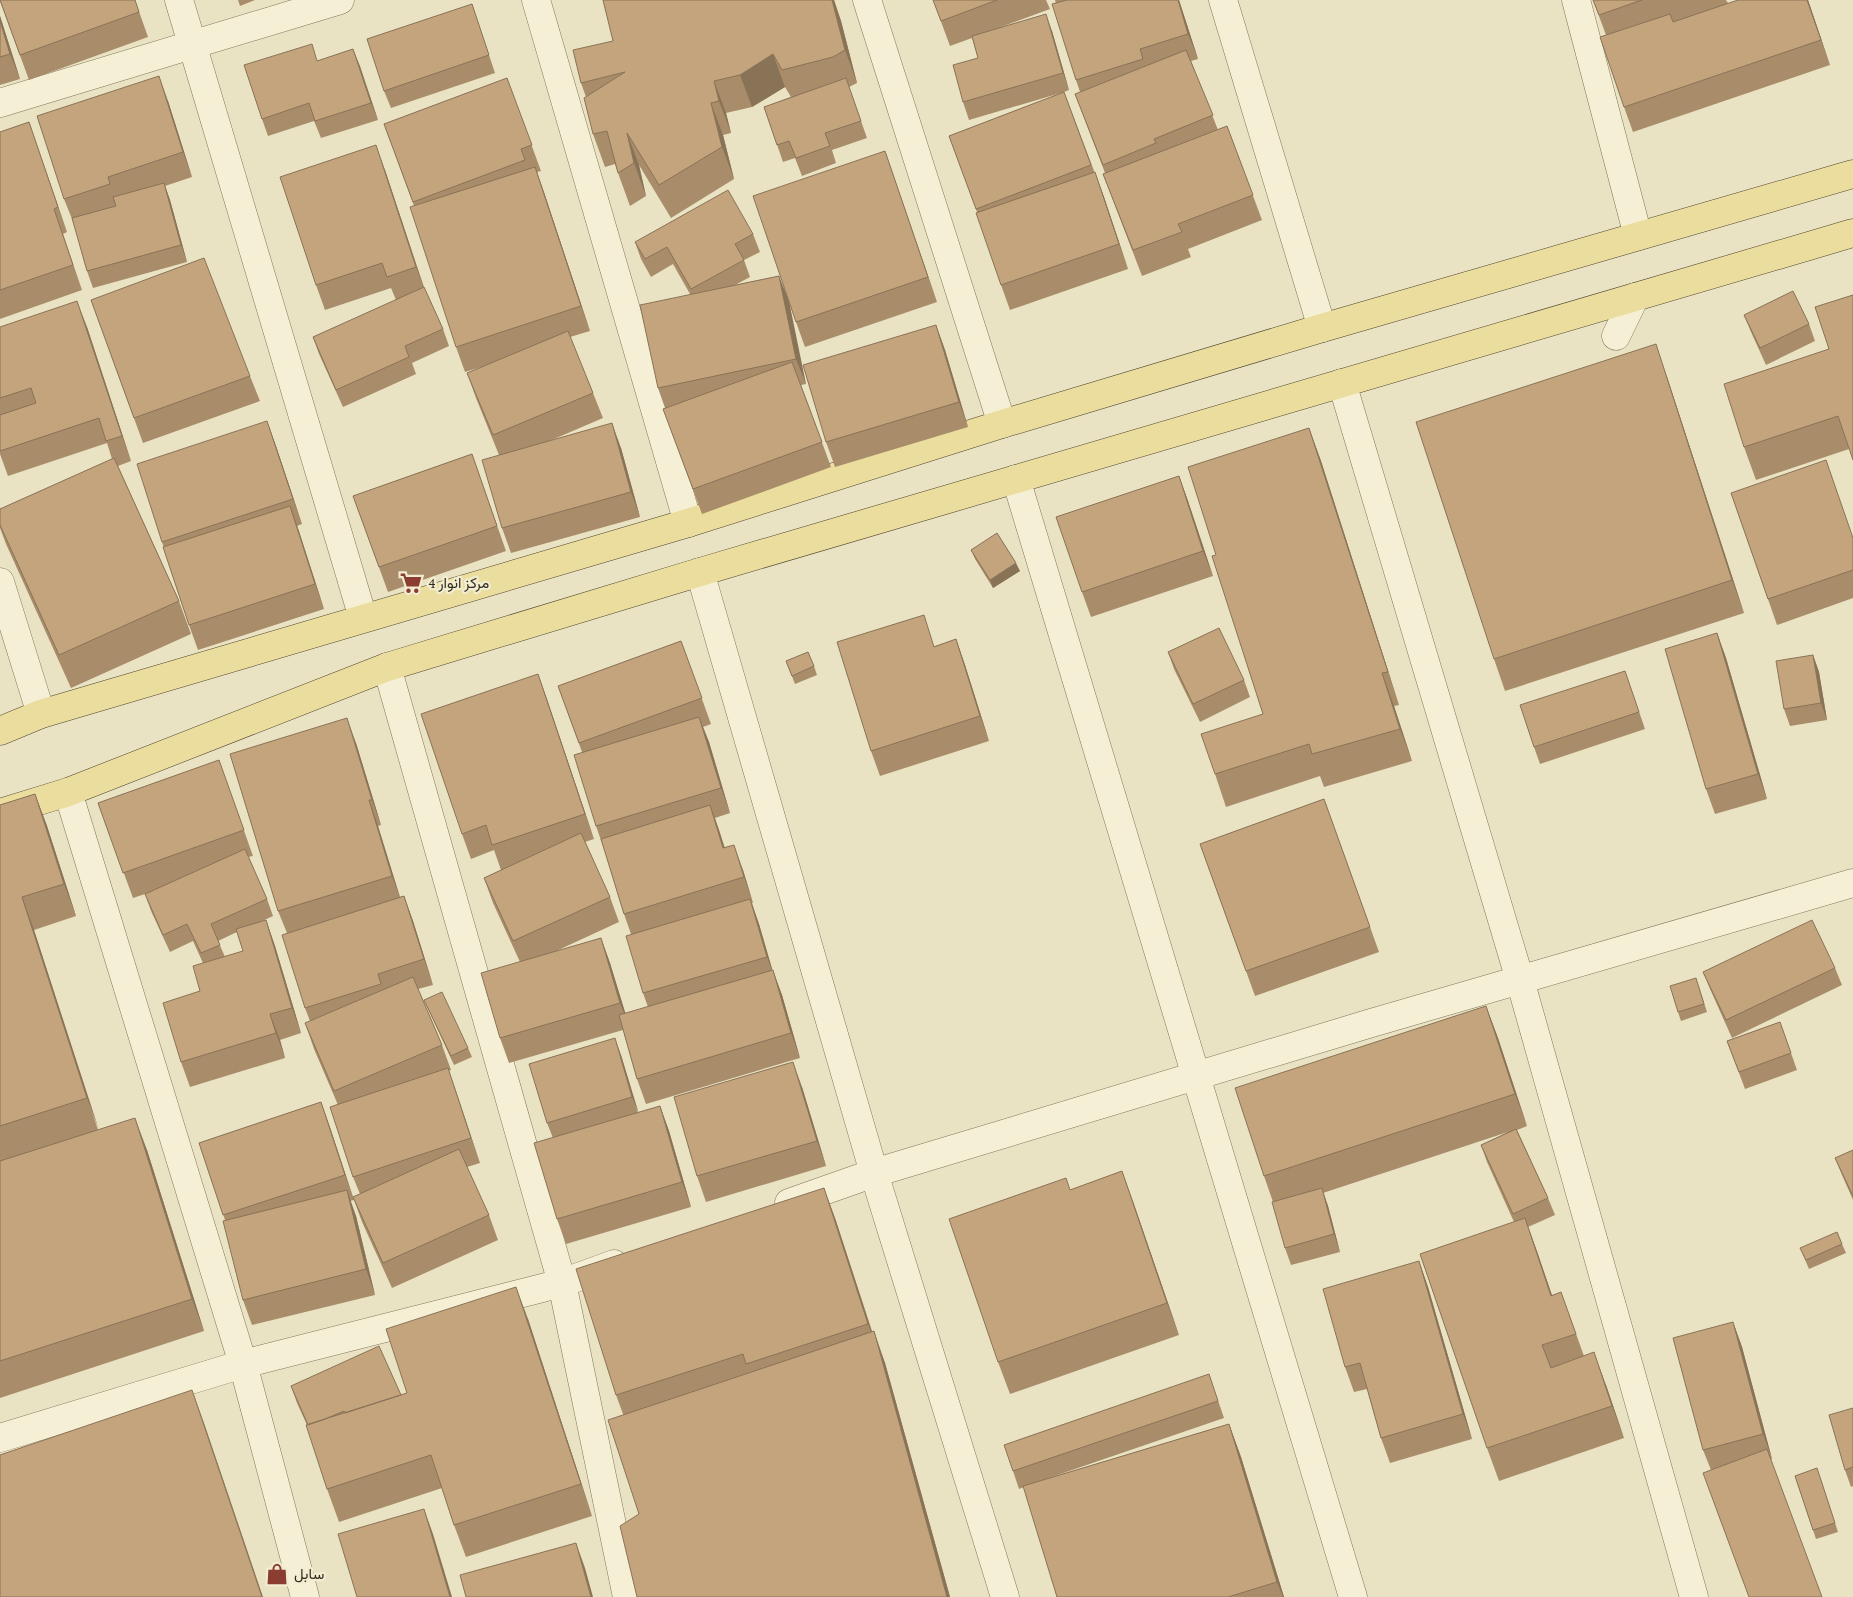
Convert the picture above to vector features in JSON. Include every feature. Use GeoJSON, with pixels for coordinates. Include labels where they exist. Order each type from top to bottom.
{"type":"FeatureCollection","features":[{"type":"Feature","properties":{"kind":"main road"},"geometry":{"type":"LineString","coordinates":[[0,731],[42,714],[688,523],[1002,424],[1322,328],[1853,174]]}},
{"type":"Feature","properties":{"kind":"main road"},"geometry":{"type":"LineString","coordinates":[[0,813],[68,792],[387,668],[700,572],[1853,233]]}},
{"type":"Feature","properties":{"kind":"street"},"geometry":{"type":"LineString","coordinates":[[179,0],[363,618]]}},
{"type":"Feature","properties":{"kind":"street"},"geometry":{"type":"LineString","coordinates":[[0,103],[340,0]]}},
{"type":"Feature","properties":{"kind":"street"},"geometry":{"type":"LineString","coordinates":[[536,0],[688,523]]}},
{"type":"Feature","properties":{"kind":"street"},"geometry":{"type":"LineString","coordinates":[[867,0],[1002,424]]}},
{"type":"Feature","properties":{"kind":"street"},"geometry":{"type":"LineString","coordinates":[[1223,0],[1322,328]]}},
{"type":"Feature","properties":{"kind":"street"},"geometry":{"type":"LineString","coordinates":[[1576,0],[1638,236]]}},
{"type":"Feature","properties":{"kind":"street"},"geometry":{"type":"LineString","coordinates":[[1616,336],[1635,298]]}},
{"type":"Feature","properties":{"kind":"street"},"geometry":{"type":"LineString","coordinates":[[1342,383],[1520,980],[1694,1597]]}},
{"type":"Feature","properties":{"kind":"street"},"geometry":{"type":"LineString","coordinates":[[1016,479],[1353,1597]]}},
{"type":"Feature","properties":{"kind":"street"},"geometry":{"type":"LineString","coordinates":[[700,572],[874,1173],[1006,1597]]}},
{"type":"Feature","properties":{"kind":"street"},"geometry":{"type":"LineString","coordinates":[[0,582],[42,714]]}},
{"type":"Feature","properties":{"kind":"street"},"geometry":{"type":"LineString","coordinates":[[387,668],[562,1283],[627,1597]]}},
{"type":"Feature","properties":{"kind":"street"},"geometry":{"type":"LineString","coordinates":[[68,792],[242,1364],[305,1597]]}},
{"type":"Feature","properties":{"kind":"street"},"geometry":{"type":"LineString","coordinates":[[764,1212],[874,1173],[1195,1076],[1853,883]]}},
{"type":"Feature","properties":{"kind":"street"},"geometry":{"type":"LineString","coordinates":[[0,1438],[242,1364],[562,1283],[636,1257]]}},
{"type":"Feature","properties":{"kind":"building"},"geometry":{"type":"Polygon","coordinates":[[[0,0],[135,0],[139,12],[20,55],[0,0]]]}},
{"type":"Feature","properties":{"kind":"building"},"geometry":{"type":"Polygon","coordinates":[[[603,0],[832,0],[845,50],[833,57],[782,70],[773,54],[740,75],[714,81],[719,101],[711,103],[722,147],[659,185],[627,133],[634,163],[618,173],[607,131],[593,134],[584,98],[625,72],[581,83],[573,50],[613,41],[603,0]]]}},
{"type":"Feature","properties":{"kind":"building"},"geometry":{"type":"Polygon","coordinates":[[[933,0],[997,0],[941,21],[933,0]]]}},
{"type":"Feature","properties":{"kind":"building"},"geometry":{"type":"Polygon","coordinates":[[[1067,0],[1178,0],[1188,34],[1140,49],[1143,59],[1076,80],[1052,4],[1067,0]]]}},
{"type":"Feature","properties":{"kind":"building"},"geometry":{"type":"Polygon","coordinates":[[[1593,0],[1642,0],[1599,15],[1593,0]]]}},
{"type":"Feature","properties":{"kind":"building"},"geometry":{"type":"Polygon","coordinates":[[[1738,0],[1807,0],[1821,40],[1624,107],[1600,37],[1670,14],[1673,22],[1738,0]]]}},
{"type":"Feature","properties":{"kind":"building"},"geometry":{"type":"Polygon","coordinates":[[[472,4],[489,55],[384,91],[367,39],[472,4]]]}},
{"type":"Feature","properties":{"kind":"building"},"geometry":{"type":"Polygon","coordinates":[[[1046,14],[1063,73],[963,102],[953,65],[978,58],[972,36],[1046,14]]]}},
{"type":"Feature","properties":{"kind":"building"},"geometry":{"type":"Polygon","coordinates":[[[0,21],[10,54],[0,57],[0,21]]]}},
{"type":"Feature","properties":{"kind":"building"},"geometry":{"type":"Polygon","coordinates":[[[312,44],[317,61],[353,49],[371,103],[315,121],[309,103],[262,119],[244,65],[312,44]]]}},
{"type":"Feature","properties":{"kind":"building"},"geometry":{"type":"Polygon","coordinates":[[[1186,50],[1213,115],[1154,139],[1156,143],[1103,165],[1075,94],[1186,50]]]}},
{"type":"Feature","properties":{"kind":"building"},"geometry":{"type":"Polygon","coordinates":[[[159,76],[183,152],[108,177],[110,184],[64,199],[37,116],[159,76]]]}},
{"type":"Feature","properties":{"kind":"building"},"geometry":{"type":"Polygon","coordinates":[[[507,78],[532,145],[521,149],[525,160],[413,202],[384,124],[507,78]]]}},
{"type":"Feature","properties":{"kind":"building"},"geometry":{"type":"Polygon","coordinates":[[[846,78],[861,121],[825,133],[830,146],[796,158],[789,141],[777,145],[764,107],[846,78]]]}},
{"type":"Feature","properties":{"kind":"building"},"geometry":{"type":"Polygon","coordinates":[[[1064,92],[1091,165],[976,209],[949,136],[1064,92]]]}},
{"type":"Feature","properties":{"kind":"building"},"geometry":{"type":"Polygon","coordinates":[[[29,122],[58,207],[54,209],[73,265],[0,290],[0,132],[29,122]]]}},
{"type":"Feature","properties":{"kind":"building"},"geometry":{"type":"Polygon","coordinates":[[[1227,126],[1253,195],[1178,224],[1182,232],[1133,250],[1103,174],[1227,126]]]}},
{"type":"Feature","properties":{"kind":"building"},"geometry":{"type":"Polygon","coordinates":[[[376,145],[416,267],[387,277],[382,263],[316,285],[280,177],[376,145]]]}},
{"type":"Feature","properties":{"kind":"building"},"geometry":{"type":"Polygon","coordinates":[[[885,151],[928,277],[796,322],[753,196],[885,151]]]}},
{"type":"Feature","properties":{"kind":"building"},"geometry":{"type":"Polygon","coordinates":[[[535,167],[581,306],[456,347],[410,207],[535,167]]]}},
{"type":"Feature","properties":{"kind":"building"},"geometry":{"type":"Polygon","coordinates":[[[1095,172],[1119,244],[1001,285],[976,213],[1095,172]]]}},
{"type":"Feature","properties":{"kind":"building"},"geometry":{"type":"Polygon","coordinates":[[[164,183],[181,245],[87,271],[72,218],[116,206],[113,197],[164,183]]]}},
{"type":"Feature","properties":{"kind":"building"},"geometry":{"type":"Polygon","coordinates":[[[728,190],[753,234],[735,244],[744,260],[691,289],[667,247],[645,259],[635,242],[728,190]]]}},
{"type":"Feature","properties":{"kind":"building"},"geometry":{"type":"Polygon","coordinates":[[[204,258],[250,376],[134,418],[91,300],[204,258]]]}},
{"type":"Feature","properties":{"kind":"building"},"geometry":{"type":"Polygon","coordinates":[[[779,276],[796,359],[658,388],[640,305],[779,276]]]}},
{"type":"Feature","properties":{"kind":"building"},"geometry":{"type":"Polygon","coordinates":[[[424,287],[443,329],[405,346],[409,357],[336,390],[313,337],[424,287]]]}},
{"type":"Feature","properties":{"kind":"building"},"geometry":{"type":"Polygon","coordinates":[[[1793,291],[1809,324],[1760,348],[1744,315],[1793,291]]]}},
{"type":"Feature","properties":{"kind":"building"},"geometry":{"type":"Polygon","coordinates":[[[1853,295],[1853,460],[1838,416],[1744,447],[1724,384],[1829,349],[1815,307],[1853,295]]]}},
{"type":"Feature","properties":{"kind":"building"},"geometry":{"type":"Polygon","coordinates":[[[77,301],[122,436],[106,441],[99,418],[0,451],[0,415],[36,403],[31,388],[0,398],[0,327],[77,301]]]}},
{"type":"Feature","properties":{"kind":"building"},"geometry":{"type":"Polygon","coordinates":[[[936,325],[959,402],[826,442],[803,365],[936,325]]]}},
{"type":"Feature","properties":{"kind":"building"},"geometry":{"type":"Polygon","coordinates":[[[568,331],[593,393],[493,435],[467,373],[568,331]]]}},
{"type":"Feature","properties":{"kind":"building"},"geometry":{"type":"Polygon","coordinates":[[[1656,344],[1732,580],[1494,659],[1416,422],[1656,344]]]}},
{"type":"Feature","properties":{"kind":"building"},"geometry":{"type":"Polygon","coordinates":[[[792,362],[822,442],[693,489],[663,409],[792,362]]]}},
{"type":"Feature","properties":{"kind":"building"},"geometry":{"type":"Polygon","coordinates":[[[267,421],[293,499],[162,542],[137,464],[267,421]]]}},
{"type":"Feature","properties":{"kind":"building"},"geometry":{"type":"Polygon","coordinates":[[[612,423],[631,492],[502,528],[482,460],[612,423]]]}},
{"type":"Feature","properties":{"kind":"building"},"geometry":{"type":"Polygon","coordinates":[[[1309,428],[1388,672],[1382,673],[1400,729],[1312,754],[1309,744],[1215,774],[1201,734],[1263,714],[1212,556],[1216,555],[1188,467],[1309,428]]]}},
{"type":"Feature","properties":{"kind":"building"},"geometry":{"type":"Polygon","coordinates":[[[472,454],[497,526],[379,567],[353,496],[472,454]]]}},
{"type":"Feature","properties":{"kind":"building"},"geometry":{"type":"Polygon","coordinates":[[[114,458],[179,601],[59,655],[0,525],[0,509],[114,458]]]}},
{"type":"Feature","properties":{"kind":"building"},"geometry":{"type":"Polygon","coordinates":[[[1826,460],[1853,538],[1853,570],[1768,599],[1731,493],[1826,460]]]}},
{"type":"Feature","properties":{"kind":"building"},"geometry":{"type":"Polygon","coordinates":[[[1179,476],[1203,551],[1082,592],[1056,517],[1179,476]]]}},
{"type":"Feature","properties":{"kind":"building"},"geometry":{"type":"Polygon","coordinates":[[[290,506],[315,584],[189,625],[163,547],[290,506]]]}},
{"type":"Feature","properties":{"kind":"building"},"geometry":{"type":"Polygon","coordinates":[[[997,533],[1016,563],[990,580],[971,550],[997,533]]]}},
{"type":"Feature","properties":{"kind":"building"},"geometry":{"type":"Polygon","coordinates":[[[924,615],[934,647],[956,639],[980,716],[871,751],[837,642],[924,615]]]}},
{"type":"Feature","properties":{"kind":"building"},"geometry":{"type":"Polygon","coordinates":[[[1219,628],[1244,680],[1193,704],[1168,652],[1219,628]]]}},
{"type":"Feature","properties":{"kind":"building"},"geometry":{"type":"Polygon","coordinates":[[[1717,633],[1758,774],[1706,789],[1665,649],[1717,633]]]}},
{"type":"Feature","properties":{"kind":"building"},"geometry":{"type":"Polygon","coordinates":[[[681,641],[702,698],[579,743],[558,686],[681,641]]]}},
{"type":"Feature","properties":{"kind":"building"},"geometry":{"type":"Polygon","coordinates":[[[808,652],[814,666],[792,676],[786,661],[808,652]]]}},
{"type":"Feature","properties":{"kind":"building"},"geometry":{"type":"Polygon","coordinates":[[[1813,655],[1821,703],[1784,709],[1776,661],[1813,655]]]}},
{"type":"Feature","properties":{"kind":"building"},"geometry":{"type":"Polygon","coordinates":[[[1625,671],[1639,712],[1534,747],[1520,705],[1625,671]]]}},
{"type":"Feature","properties":{"kind":"building"},"geometry":{"type":"Polygon","coordinates":[[[538,674],[585,814],[492,845],[486,825],[462,834],[421,714],[538,674]]]}},
{"type":"Feature","properties":{"kind":"building"},"geometry":{"type":"Polygon","coordinates":[[[699,717],[721,788],[596,826],[574,755],[699,717]]]}},
{"type":"Feature","properties":{"kind":"building"},"geometry":{"type":"Polygon","coordinates":[[[347,718],[372,800],[369,800],[392,876],[278,911],[230,754],[347,718]]]}},
{"type":"Feature","properties":{"kind":"building"},"geometry":{"type":"Polygon","coordinates":[[[219,760],[244,830],[123,873],[98,803],[219,760]]]}},
{"type":"Feature","properties":{"kind":"building"},"geometry":{"type":"Polygon","coordinates":[[[35,794],[64,884],[22,897],[87,1098],[0,1126],[0,805],[35,794]]]}},
{"type":"Feature","properties":{"kind":"building"},"geometry":{"type":"Polygon","coordinates":[[[1324,799],[1370,927],[1246,971],[1200,844],[1324,799]]]}},
{"type":"Feature","properties":{"kind":"building"},"geometry":{"type":"Polygon","coordinates":[[[710,805],[723,848],[734,845],[744,877],[624,914],[601,839],[710,805]]]}},
{"type":"Feature","properties":{"kind":"building"},"geometry":{"type":"Polygon","coordinates":[[[581,833],[610,897],[513,941],[484,878],[581,833]]]}},
{"type":"Feature","properties":{"kind":"building"},"geometry":{"type":"Polygon","coordinates":[[[245,849],[267,899],[211,924],[220,945],[201,953],[187,924],[163,935],[145,894],[245,849]]]}},
{"type":"Feature","properties":{"kind":"building"},"geometry":{"type":"Polygon","coordinates":[[[404,896],[424,959],[378,974],[381,984],[305,1008],[282,935],[404,896]]]}},
{"type":"Feature","properties":{"kind":"building"},"geometry":{"type":"Polygon","coordinates":[[[750,899],[767,957],[643,993],[626,936],[750,899]]]}},
{"type":"Feature","properties":{"kind":"building"},"geometry":{"type":"Polygon","coordinates":[[[266,920],[292,1008],[270,1014],[276,1033],[181,1062],[163,1003],[200,991],[193,966],[243,951],[236,929],[266,920]]]}},
{"type":"Feature","properties":{"kind":"building"},"geometry":{"type":"Polygon","coordinates":[[[1812,920],[1835,968],[1726,1020],[1703,972],[1812,920]]]}},
{"type":"Feature","properties":{"kind":"building"},"geometry":{"type":"Polygon","coordinates":[[[601,938],[620,1003],[500,1038],[481,973],[601,938]]]}},
{"type":"Feature","properties":{"kind":"building"},"geometry":{"type":"Polygon","coordinates":[[[773,970],[791,1033],[637,1079],[619,1015],[773,970]]]}},
{"type":"Feature","properties":{"kind":"building"},"geometry":{"type":"Polygon","coordinates":[[[413,977],[442,1045],[334,1091],[305,1023],[413,977]]]}},
{"type":"Feature","properties":{"kind":"building"},"geometry":{"type":"Polygon","coordinates":[[[1696,978],[1704,1004],[1678,1012],[1670,986],[1696,978]]]}},
{"type":"Feature","properties":{"kind":"building"},"geometry":{"type":"Polygon","coordinates":[[[442,992],[468,1048],[451,1056],[424,1000],[442,992]]]}},
{"type":"Feature","properties":{"kind":"building"},"geometry":{"type":"Polygon","coordinates":[[[1486,1006],[1515,1094],[1264,1176],[1235,1088],[1486,1006]]]}},
{"type":"Feature","properties":{"kind":"building"},"geometry":{"type":"Polygon","coordinates":[[[1780,1022],[1791,1053],[1739,1072],[1727,1041],[1780,1022]]]}},
{"type":"Feature","properties":{"kind":"building"},"geometry":{"type":"Polygon","coordinates":[[[615,1038],[632,1097],[547,1123],[529,1064],[615,1038]]]}},
{"type":"Feature","properties":{"kind":"building"},"geometry":{"type":"Polygon","coordinates":[[[793,1062],[817,1141],[697,1176],[674,1097],[793,1062]]]}},
{"type":"Feature","properties":{"kind":"building"},"geometry":{"type":"Polygon","coordinates":[[[448,1068],[471,1138],[353,1177],[330,1107],[448,1068]]]}},
{"type":"Feature","properties":{"kind":"building"},"geometry":{"type":"Polygon","coordinates":[[[321,1102],[345,1175],[223,1215],[199,1143],[321,1102]]]}},
{"type":"Feature","properties":{"kind":"building"},"geometry":{"type":"Polygon","coordinates":[[[660,1106],[682,1182],[557,1219],[534,1143],[660,1106]]]}},
{"type":"Feature","properties":{"kind":"building"},"geometry":{"type":"Polygon","coordinates":[[[135,1118],[192,1299],[0,1361],[0,1161],[135,1118]]]}},
{"type":"Feature","properties":{"kind":"building"},"geometry":{"type":"Polygon","coordinates":[[[1516,1129],[1548,1198],[1513,1214],[1481,1145],[1516,1129]]]}},
{"type":"Feature","properties":{"kind":"building"},"geometry":{"type":"Polygon","coordinates":[[[459,1149],[489,1215],[383,1263],[353,1197],[459,1149]]]}},
{"type":"Feature","properties":{"kind":"building"},"geometry":{"type":"Polygon","coordinates":[[[1853,1150],[1853,1196],[1835,1158],[1853,1150]]]}},
{"type":"Feature","properties":{"kind":"building"},"geometry":{"type":"Polygon","coordinates":[[[1122,1171],[1167,1303],[998,1362],[949,1219],[1066,1178],[1070,1190],[1122,1171]]]}},
{"type":"Feature","properties":{"kind":"building"},"geometry":{"type":"Polygon","coordinates":[[[824,1188],[868,1324],[746,1364],[743,1354],[616,1395],[576,1269],[824,1188]]]}},
{"type":"Feature","properties":{"kind":"building"},"geometry":{"type":"Polygon","coordinates":[[[1322,1188],[1334,1234],[1285,1248],[1272,1202],[1322,1188]]]}},
{"type":"Feature","properties":{"kind":"building"},"geometry":{"type":"Polygon","coordinates":[[[347,1190],[366,1269],[243,1300],[223,1221],[347,1190]]]}},
{"type":"Feature","properties":{"kind":"building"},"geometry":{"type":"Polygon","coordinates":[[[1525,1218],[1551,1296],[1561,1292],[1576,1334],[1542,1345],[1551,1368],[1594,1352],[1612,1406],[1487,1448],[1420,1254],[1525,1218]]]}},
{"type":"Feature","properties":{"kind":"building"},"geometry":{"type":"Polygon","coordinates":[[[1837,1232],[1842,1244],[1806,1260],[1800,1248],[1837,1232]]]}},
{"type":"Feature","properties":{"kind":"building"},"geometry":{"type":"Polygon","coordinates":[[[1419,1261],[1463,1414],[1381,1438],[1360,1363],[1345,1367],[1323,1289],[1419,1261]]]}},
{"type":"Feature","properties":{"kind":"building"},"geometry":{"type":"Polygon","coordinates":[[[516,1287],[581,1484],[454,1525],[431,1455],[327,1489],[306,1425],[407,1393],[386,1329],[516,1287]]]}},
{"type":"Feature","properties":{"kind":"building"},"geometry":{"type":"Polygon","coordinates":[[[1733,1322],[1763,1434],[1703,1450],[1673,1338],[1733,1322]]]}},
{"type":"Feature","properties":{"kind":"building"},"geometry":{"type":"Polygon","coordinates":[[[874,1331],[947,1597],[637,1597],[620,1526],[639,1514],[608,1420],[874,1331]]]}},
{"type":"Feature","properties":{"kind":"building"},"geometry":{"type":"Polygon","coordinates":[[[379,1346],[401,1395],[345,1413],[344,1411],[308,1425],[291,1386],[379,1346]]]}},
{"type":"Feature","properties":{"kind":"building"},"geometry":{"type":"Polygon","coordinates":[[[1209,1374],[1218,1401],[1013,1471],[1004,1445],[1209,1374]]]}},
{"type":"Feature","properties":{"kind":"building"},"geometry":{"type":"Polygon","coordinates":[[[192,1390],[262,1597],[0,1597],[0,1455],[192,1390]]]}},
{"type":"Feature","properties":{"kind":"building"},"geometry":{"type":"Polygon","coordinates":[[[1853,1408],[1853,1467],[1845,1470],[1829,1415],[1853,1408]]]}},
{"type":"Feature","properties":{"kind":"building"},"geometry":{"type":"Polygon","coordinates":[[[1229,1424],[1277,1582],[1228,1597],[1057,1597],[1023,1486],[1229,1424]]]}},
{"type":"Feature","properties":{"kind":"building"},"geometry":{"type":"Polygon","coordinates":[[[1767,1449],[1822,1597],[1749,1597],[1703,1473],[1767,1449]]]}},
{"type":"Feature","properties":{"kind":"building"},"geometry":{"type":"Polygon","coordinates":[[[1817,1468],[1835,1523],[1813,1530],[1795,1476],[1817,1468]]]}},
{"type":"Feature","properties":{"kind":"building"},"geometry":{"type":"Polygon","coordinates":[[[424,1509],[450,1597],[357,1597],[338,1534],[424,1509]]]}},
{"type":"Feature","properties":{"kind":"building"},"geometry":{"type":"Polygon","coordinates":[[[576,1543],[591,1597],[466,1597],[460,1575],[576,1543]]]}},
{"type":"Feature","properties":{"kind":"place","name":"مركز انوار 4"},"geometry":{"type":"Point","coordinates":[411,583]}},
{"type":"Feature","properties":{"kind":"place","name":"سابل"},"geometry":{"type":"Point","coordinates":[277,1574]}}]}
